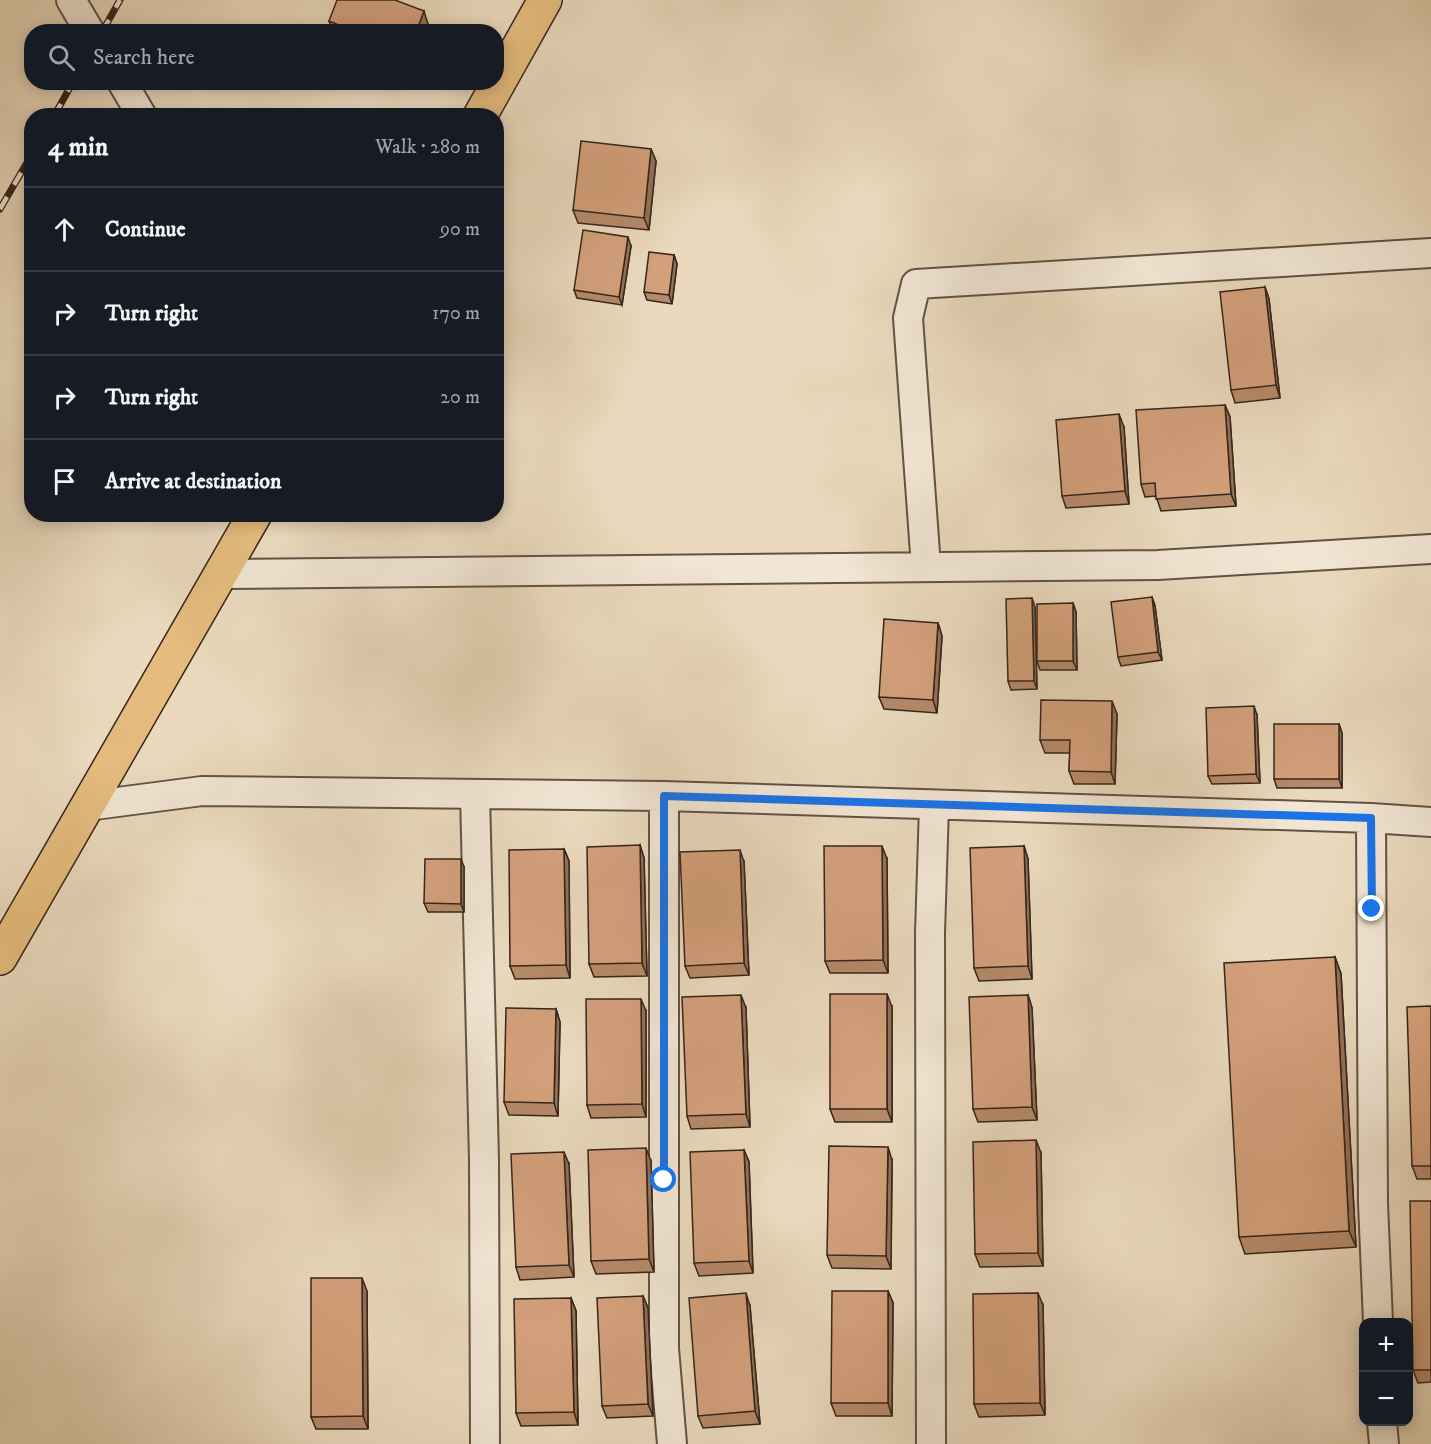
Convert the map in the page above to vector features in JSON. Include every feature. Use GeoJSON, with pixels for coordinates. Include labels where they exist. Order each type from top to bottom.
{"type":"FeatureCollection","features":[{"type":"Feature","properties":{"kind":"highway"},"geometry":{"type":"LineString","coordinates":[[504,73],[545,0]]}},
{"type":"Feature","properties":{"kind":"highway"},"geometry":{"type":"LineString","coordinates":[[484,108],[495,90]]}},
{"type":"Feature","properties":{"kind":"highway"},"geometry":{"type":"LineString","coordinates":[[0,958],[251,522]]}},
{"type":"Feature","properties":{"kind":"street"},"geometry":{"type":"LineString","coordinates":[[71,0],[85,24]]}},
{"type":"Feature","properties":{"kind":"street"},"geometry":{"type":"LineString","coordinates":[[127,90],[137,108]]}},
{"type":"Feature","properties":{"kind":"street"},"geometry":{"type":"LineString","coordinates":[[926,567],[908,318],[916,284],[1431,253]]}},
{"type":"Feature","properties":{"kind":"street"},"geometry":{"type":"LineString","coordinates":[[222,574],[1158,565],[1431,549]]}},
{"type":"Feature","properties":{"kind":"street"},"geometry":{"type":"LineString","coordinates":[[87,806],[202,791],[664,796],[1371,818],[1431,822]]}},
{"type":"Feature","properties":{"kind":"street"},"geometry":{"type":"LineString","coordinates":[[475,795],[484,1160],[485,1444]]}},
{"type":"Feature","properties":{"kind":"street"},"geometry":{"type":"LineString","coordinates":[[664,796],[664,1348],[672,1444]]}},
{"type":"Feature","properties":{"kind":"street"},"geometry":{"type":"LineString","coordinates":[[931,1444],[930,933],[934,806]]}},
{"type":"Feature","properties":{"kind":"street"},"geometry":{"type":"LineString","coordinates":[[1371,818],[1372,1203],[1378,1318]]}},
{"type":"Feature","properties":{"kind":"street"},"geometry":{"type":"LineString","coordinates":[[1382,1426],[1384,1444]]}},
{"type":"Feature","properties":{"kind":"building"},"geometry":{"type":"Polygon","coordinates":[[[337,0],[395,0],[424,11],[419,24],[336,24],[329,21],[337,0]]]}},
{"type":"Feature","properties":{"kind":"building"},"geometry":{"type":"Polygon","coordinates":[[[581,141],[651,149],[644,218],[573,210],[581,141]]]}},
{"type":"Feature","properties":{"kind":"building"},"geometry":{"type":"Polygon","coordinates":[[[583,230],[628,237],[619,297],[574,290],[583,230]]]}},
{"type":"Feature","properties":{"kind":"building"},"geometry":{"type":"Polygon","coordinates":[[[649,252],[674,255],[669,295],[644,292],[649,252]]]}},
{"type":"Feature","properties":{"kind":"building"},"geometry":{"type":"Polygon","coordinates":[[[1265,287],[1276,385],[1231,390],[1220,292],[1265,287]]]}},
{"type":"Feature","properties":{"kind":"building"},"geometry":{"type":"Polygon","coordinates":[[[1225,405],[1231,494],[1156,499],[1155,483],[1141,484],[1136,410],[1225,405]]]}},
{"type":"Feature","properties":{"kind":"building"},"geometry":{"type":"Polygon","coordinates":[[[1119,414],[1125,491],[1062,496],[1056,420],[1119,414]]]}},
{"type":"Feature","properties":{"kind":"building"},"geometry":{"type":"Polygon","coordinates":[[[1152,597],[1158,652],[1118,657],[1111,602],[1152,597]]]}},
{"type":"Feature","properties":{"kind":"building"},"geometry":{"type":"Polygon","coordinates":[[[1032,598],[1034,681],[1008,681],[1006,599],[1032,598]]]}},
{"type":"Feature","properties":{"kind":"building"},"geometry":{"type":"Polygon","coordinates":[[[1073,603],[1073,661],[1037,661],[1037,604],[1073,603]]]}},
{"type":"Feature","properties":{"kind":"building"},"geometry":{"type":"Polygon","coordinates":[[[884,619],[938,623],[933,700],[879,697],[884,619]]]}},
{"type":"Feature","properties":{"kind":"building"},"geometry":{"type":"Polygon","coordinates":[[[1041,700],[1112,701],[1111,772],[1069,771],[1070,740],[1040,740],[1041,700]]]}},
{"type":"Feature","properties":{"kind":"building"},"geometry":{"type":"Polygon","coordinates":[[[1254,706],[1256,774],[1208,776],[1206,708],[1254,706]]]}},
{"type":"Feature","properties":{"kind":"building"},"geometry":{"type":"Polygon","coordinates":[[[1274,724],[1339,724],[1339,779],[1274,779],[1274,724]]]}},
{"type":"Feature","properties":{"kind":"building"},"geometry":{"type":"Polygon","coordinates":[[[640,845],[642,963],[589,964],[587,847],[640,845]]]}},
{"type":"Feature","properties":{"kind":"building"},"geometry":{"type":"Polygon","coordinates":[[[824,846],[882,846],[883,960],[825,961],[824,846]]]}},
{"type":"Feature","properties":{"kind":"building"},"geometry":{"type":"Polygon","coordinates":[[[1024,846],[1028,966],[974,968],[970,848],[1024,846]]]}},
{"type":"Feature","properties":{"kind":"building"},"geometry":{"type":"Polygon","coordinates":[[[564,849],[566,965],[510,966],[509,850],[564,849]]]}},
{"type":"Feature","properties":{"kind":"building"},"geometry":{"type":"Polygon","coordinates":[[[740,850],[744,963],[685,966],[680,852],[740,850]]]}},
{"type":"Feature","properties":{"kind":"building"},"geometry":{"type":"Polygon","coordinates":[[[425,859],[461,859],[461,904],[424,903],[425,859]]]}},
{"type":"Feature","properties":{"kind":"building"},"geometry":{"type":"Polygon","coordinates":[[[1335,957],[1349,1231],[1239,1237],[1224,963],[1335,957]]]}},
{"type":"Feature","properties":{"kind":"building"},"geometry":{"type":"Polygon","coordinates":[[[830,994],[887,994],[887,1109],[830,1109],[830,994]]]}},
{"type":"Feature","properties":{"kind":"building"},"geometry":{"type":"Polygon","coordinates":[[[741,995],[746,1114],[687,1116],[682,997],[741,995]]]}},
{"type":"Feature","properties":{"kind":"building"},"geometry":{"type":"Polygon","coordinates":[[[1028,995],[1032,1107],[973,1109],[969,997],[1028,995]]]}},
{"type":"Feature","properties":{"kind":"building"},"geometry":{"type":"Polygon","coordinates":[[[586,999],[641,999],[642,1104],[587,1105],[586,999]]]}},
{"type":"Feature","properties":{"kind":"building"},"geometry":{"type":"Polygon","coordinates":[[[1431,1006],[1431,1166],[1412,1166],[1407,1007],[1431,1006]]]}},
{"type":"Feature","properties":{"kind":"building"},"geometry":{"type":"Polygon","coordinates":[[[506,1008],[556,1009],[554,1103],[504,1102],[506,1008]]]}},
{"type":"Feature","properties":{"kind":"building"},"geometry":{"type":"Polygon","coordinates":[[[1036,1140],[1038,1253],[975,1254],[973,1142],[1036,1140]]]}},
{"type":"Feature","properties":{"kind":"building"},"geometry":{"type":"Polygon","coordinates":[[[829,1146],[888,1147],[886,1256],[827,1255],[829,1146]]]}},
{"type":"Feature","properties":{"kind":"building"},"geometry":{"type":"Polygon","coordinates":[[[646,1148],[649,1259],[591,1261],[588,1150],[646,1148]]]}},
{"type":"Feature","properties":{"kind":"building"},"geometry":{"type":"Polygon","coordinates":[[[744,1150],[749,1261],[694,1263],[690,1152],[744,1150]]]}},
{"type":"Feature","properties":{"kind":"building"},"geometry":{"type":"Polygon","coordinates":[[[564,1152],[569,1265],[516,1267],[511,1154],[564,1152]]]}},
{"type":"Feature","properties":{"kind":"building"},"geometry":{"type":"Polygon","coordinates":[[[1410,1201],[1431,1201],[1431,1370],[1413,1370],[1410,1201]]]}},
{"type":"Feature","properties":{"kind":"building"},"geometry":{"type":"Polygon","coordinates":[[[311,1278],[362,1278],[363,1416],[311,1417],[311,1278]]]}},
{"type":"Feature","properties":{"kind":"building"},"geometry":{"type":"Polygon","coordinates":[[[832,1291],[888,1291],[888,1403],[831,1403],[832,1291]]]}},
{"type":"Feature","properties":{"kind":"building"},"geometry":{"type":"Polygon","coordinates":[[[746,1293],[755,1411],[698,1416],[689,1298],[746,1293]]]}},
{"type":"Feature","properties":{"kind":"building"},"geometry":{"type":"Polygon","coordinates":[[[1038,1293],[1040,1403],[974,1404],[973,1294],[1038,1293]]]}},
{"type":"Feature","properties":{"kind":"building"},"geometry":{"type":"Polygon","coordinates":[[[643,1296],[648,1404],[602,1406],[597,1298],[643,1296]]]}},
{"type":"Feature","properties":{"kind":"building"},"geometry":{"type":"Polygon","coordinates":[[[571,1298],[574,1412],[516,1413],[514,1299],[571,1298]]]}},
{"type":"Feature","properties":{"kind":"railway"},"geometry":{"type":"LineString","coordinates":[[106,24],[120,0]]}},
{"type":"Feature","properties":{"kind":"railway"},"geometry":{"type":"LineString","coordinates":[[58,108],[69,90]]}},
{"type":"Feature","properties":{"kind":"railway"},"geometry":{"type":"LineString","coordinates":[[0,209],[24,168]]}},
{"type":"Feature","properties":{"kind":"route"},"geometry":{"type":"LineString","coordinates":[[664,1180],[664,796],[1371,818],[1372,909]]}}]}
